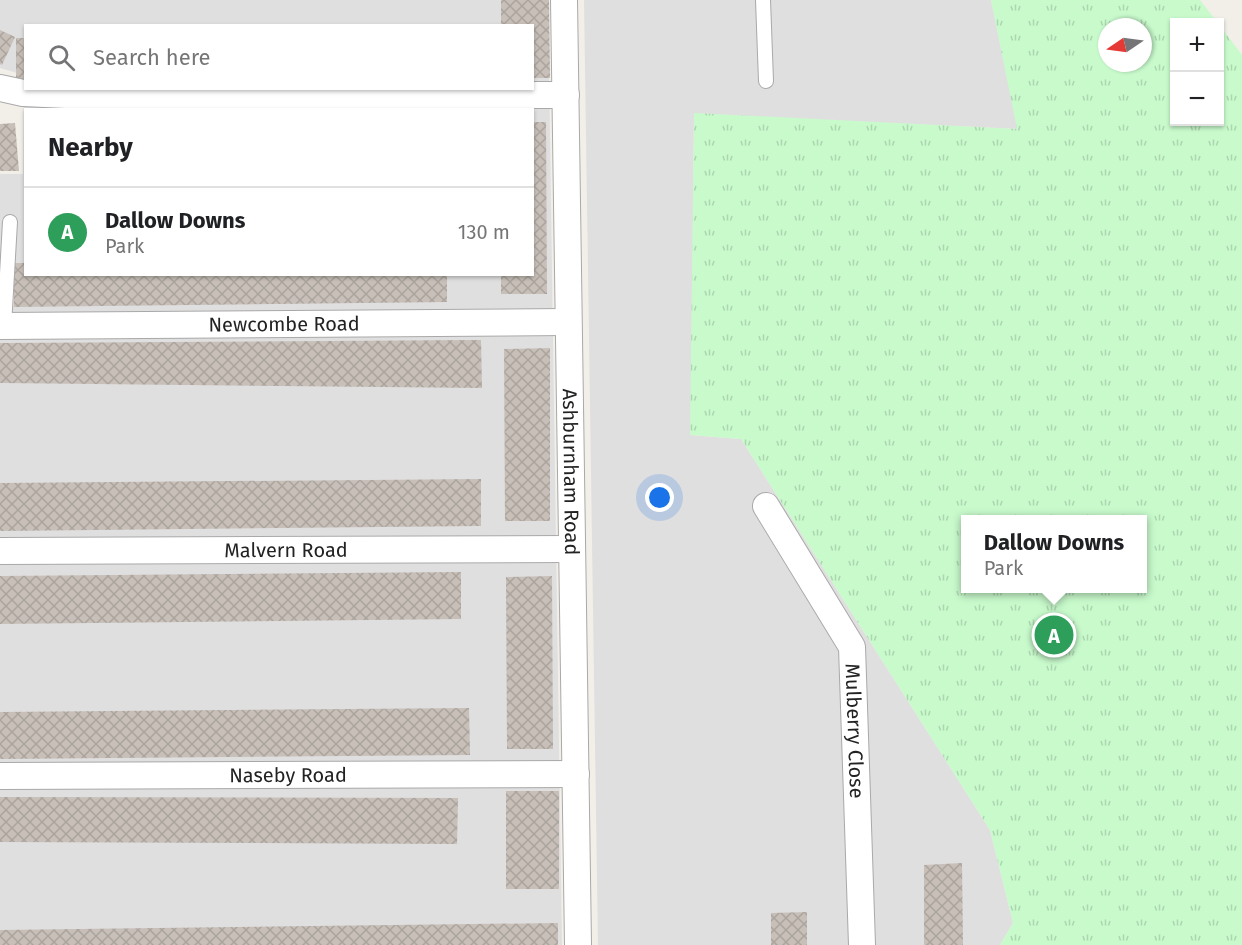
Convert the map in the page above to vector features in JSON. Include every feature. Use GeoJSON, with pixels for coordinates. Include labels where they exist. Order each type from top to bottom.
{"type":"FeatureCollection","features":[{"type":"Feature","properties":{"kind":"street","name":"Ashburnham Road"},"geometry":{"type":"LineString","coordinates":[[564,0],[578,945]]}},
{"type":"Feature","properties":{"kind":"street"},"geometry":{"type":"LineString","coordinates":[[0,88],[23,93],[66,95],[566,95]]}},
{"type":"Feature","properties":{"kind":"street","name":"Newcombe Road"},"geometry":{"type":"LineString","coordinates":[[2,326],[567,322]]}},
{"type":"Feature","properties":{"kind":"street","name":"Mulberry Close"},"geometry":{"type":"LineString","coordinates":[[766,506],[852,647],[862,945]]}},
{"type":"Feature","properties":{"kind":"street","name":"Malvern Road"},"geometry":{"type":"LineString","coordinates":[[0,551],[572,549]]}},
{"type":"Feature","properties":{"kind":"street","name":"Naseby Road"},"geometry":{"type":"LineString","coordinates":[[0,776],[576,774]]}},
{"type":"Feature","properties":{"kind":"lane"},"geometry":{"type":"LineString","coordinates":[[764,0],[766,81]]}},
{"type":"Feature","properties":{"kind":"lane"},"geometry":{"type":"LineString","coordinates":[[2,326],[10,222]]}},
{"type":"Feature","properties":{"kind":"shaded area"},"geometry":{"type":"Polygon","coordinates":[[[0,0],[548,0],[562,945],[0,945],[0,174],[23,174],[24,75],[0,68],[0,0]]]}},
{"type":"Feature","properties":{"kind":"shaded area"},"geometry":{"type":"Polygon","coordinates":[[[584,0],[991,0],[1018,129],[694,114],[691,435],[741,439],[990,830],[1013,923],[1000,945],[598,945],[584,0]]]}},
{"type":"Feature","properties":{"kind":"green space"},"geometry":{"type":"Polygon","coordinates":[[[991,0],[1200,0],[1214,18],[1170,18],[1170,126],[1224,126],[1224,31],[1242,55],[1242,945],[1000,945],[1013,923],[990,830],[741,439],[690,435],[694,113],[1017,129],[991,0]]]}},
{"type":"Feature","properties":{"kind":"building"},"geometry":{"type":"Polygon","coordinates":[[[501,0],[549,0],[550,78],[534,78],[534,24],[501,24],[501,0]]]}},
{"type":"Feature","properties":{"kind":"building"},"geometry":{"type":"Polygon","coordinates":[[[0,30],[15,37],[2,65],[0,64],[0,30]]]}},
{"type":"Feature","properties":{"kind":"building"},"geometry":{"type":"Polygon","coordinates":[[[16,38],[24,38],[24,82],[16,82],[16,38]]]}},
{"type":"Feature","properties":{"kind":"building"},"geometry":{"type":"Polygon","coordinates":[[[534,122],[546,122],[547,294],[501,294],[501,276],[534,276],[534,122]]]}},
{"type":"Feature","properties":{"kind":"building"},"geometry":{"type":"Polygon","coordinates":[[[15,123],[19,171],[0,171],[0,124],[15,123]]]}},
{"type":"Feature","properties":{"kind":"building"},"geometry":{"type":"Polygon","coordinates":[[[14,263],[24,263],[24,276],[447,276],[447,302],[14,307],[14,263]]]}},
{"type":"Feature","properties":{"kind":"building"},"geometry":{"type":"Polygon","coordinates":[[[481,340],[482,388],[0,383],[0,343],[481,340]]]}},
{"type":"Feature","properties":{"kind":"building"},"geometry":{"type":"Polygon","coordinates":[[[550,348],[550,521],[505,521],[504,349],[550,348]]]}},
{"type":"Feature","properties":{"kind":"building"},"geometry":{"type":"Polygon","coordinates":[[[481,479],[481,526],[0,531],[0,483],[481,479]]]}},
{"type":"Feature","properties":{"kind":"building"},"geometry":{"type":"Polygon","coordinates":[[[461,572],[461,619],[0,624],[0,576],[461,572]]]}},
{"type":"Feature","properties":{"kind":"building"},"geometry":{"type":"Polygon","coordinates":[[[552,576],[553,749],[507,749],[506,577],[552,576]]]}},
{"type":"Feature","properties":{"kind":"building"},"geometry":{"type":"Polygon","coordinates":[[[469,708],[470,755],[0,759],[0,712],[469,708]]]}},
{"type":"Feature","properties":{"kind":"building"},"geometry":{"type":"Polygon","coordinates":[[[506,791],[559,791],[559,889],[506,889],[506,791]]]}},
{"type":"Feature","properties":{"kind":"building"},"geometry":{"type":"Polygon","coordinates":[[[0,797],[458,798],[457,844],[0,842],[0,797]]]}},
{"type":"Feature","properties":{"kind":"building"},"geometry":{"type":"Polygon","coordinates":[[[962,863],[963,945],[924,945],[924,865],[962,863]]]}},
{"type":"Feature","properties":{"kind":"building"},"geometry":{"type":"Polygon","coordinates":[[[807,912],[807,945],[771,945],[771,913],[807,912]]]}},
{"type":"Feature","properties":{"kind":"building"},"geometry":{"type":"Polygon","coordinates":[[[558,923],[558,945],[0,945],[0,930],[558,923]]]}},
{"type":"Feature","properties":{"kind":"place","name":"Dallow Downs"},"geometry":{"type":"Point","coordinates":[1054,635]}}]}
